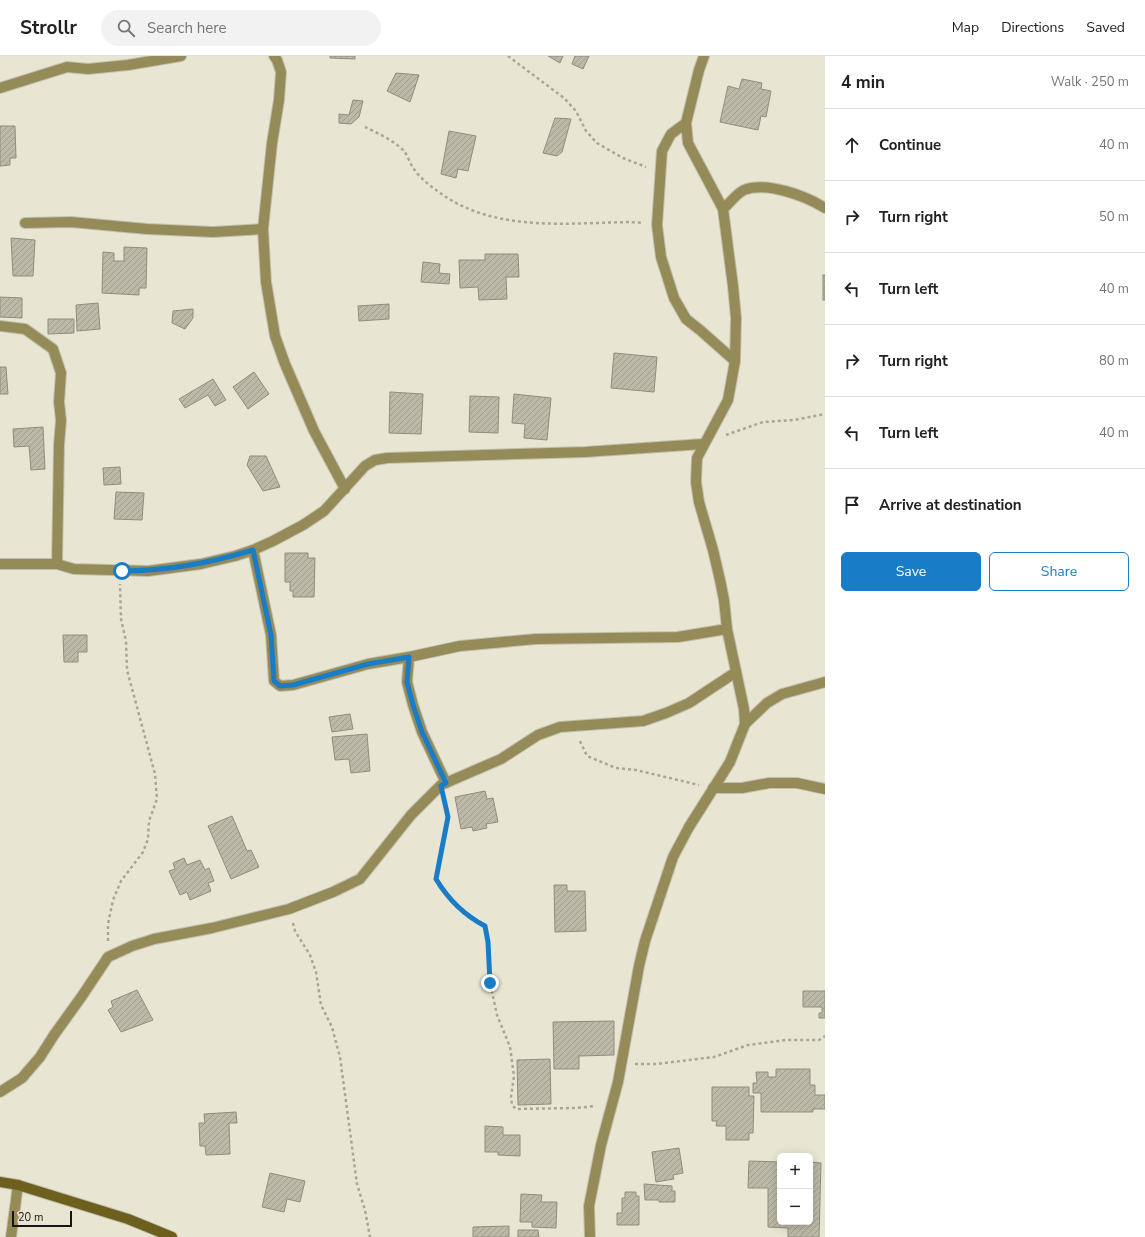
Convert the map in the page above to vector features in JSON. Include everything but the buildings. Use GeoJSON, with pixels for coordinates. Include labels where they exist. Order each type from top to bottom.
{"type":"FeatureCollection","features":[{"type":"Feature","properties":{"kind":"main road"},"geometry":{"type":"LineString","coordinates":[[0,1182],[18,1185],[128,1220],[172,1237]]}},
{"type":"Feature","properties":{"kind":"street"},"geometry":{"type":"LineString","coordinates":[[0,88],[67,67],[88,68],[128,65],[181,56]]}},
{"type":"Feature","properties":{"kind":"street"},"geometry":{"type":"LineString","coordinates":[[274,56],[281,72],[279,100],[272,143],[263,229],[266,282],[275,336],[292,382],[314,431],[345,489]]}},
{"type":"Feature","properties":{"kind":"street"},"geometry":{"type":"LineString","coordinates":[[704,56],[686,123],[688,143],[724,208],[736,318],[735,361],[728,400],[703,444],[697,458],[696,482],[699,502],[720,580],[727,629],[744,709],[745,724]]}},
{"type":"Feature","properties":{"kind":"street"},"geometry":{"type":"LineString","coordinates":[[686,123],[671,134],[662,151],[657,225],[661,257],[674,298],[686,319],[735,361]]}},
{"type":"Feature","properties":{"kind":"street"},"geometry":{"type":"LineString","coordinates":[[724,208],[742,190],[751,188],[766,188],[789,192],[825,208]]}},
{"type":"Feature","properties":{"kind":"street"},"geometry":{"type":"LineString","coordinates":[[25,223],[71,222],[147,229],[213,232],[263,229]]}},
{"type":"Feature","properties":{"kind":"street"},"geometry":{"type":"LineString","coordinates":[[0,326],[25,329],[53,349],[60,373],[59,402],[61,420],[59,445],[57,564]]}},
{"type":"Feature","properties":{"kind":"street"},"geometry":{"type":"LineString","coordinates":[[0,564],[57,564],[74,569],[148,571],[201,564],[253,550],[303,525],[324,511],[365,466],[375,460],[388,458],[585,452],[703,444]]}},
{"type":"Feature","properties":{"kind":"street"},"geometry":{"type":"LineString","coordinates":[[253,550],[271,635],[274,681],[280,686],[293,685],[368,664],[460,646],[536,640],[678,638],[727,629]]}},
{"type":"Feature","properties":{"kind":"street"},"geometry":{"type":"LineString","coordinates":[[409,657],[407,682],[413,705],[443,784]]}},
{"type":"Feature","properties":{"kind":"street"},"geometry":{"type":"LineString","coordinates":[[0,1092],[22,1078],[40,1057],[108,957],[132,946],[154,939],[212,928],[289,909],[333,892],[360,879],[411,815],[443,784],[501,759],[538,735],[560,727],[643,721],[688,703],[736,672]]}},
{"type":"Feature","properties":{"kind":"street"},"geometry":{"type":"LineString","coordinates":[[590,1237],[589,1206],[601,1145],[621,1064],[639,966],[645,940],[673,857],[689,827],[730,762],[745,724],[767,703],[782,694],[825,682]]}},
{"type":"Feature","properties":{"kind":"street"},"geometry":{"type":"LineString","coordinates":[[713,788],[742,788],[769,783],[797,783],[825,789]]}},
{"type":"Feature","properties":{"kind":"street"},"geometry":{"type":"LineString","coordinates":[[11,1237],[18,1185]]}},
{"type":"Feature","properties":{"kind":"path"},"geometry":{"type":"LineString","coordinates":[[508,56],[564,98],[576,111],[586,131],[597,143],[623,158],[661,172]]}},
{"type":"Feature","properties":{"kind":"path"},"geometry":{"type":"LineString","coordinates":[[365,127],[380,134],[404,151],[415,170],[436,190],[458,205],[504,220],[542,224],[630,222],[657,225]]}},
{"type":"Feature","properties":{"kind":"path"},"geometry":{"type":"LineString","coordinates":[[703,444],[763,422],[794,420],[825,414]]}},
{"type":"Feature","properties":{"kind":"path"},"geometry":{"type":"LineString","coordinates":[[108,957],[108,924],[113,900],[121,881],[143,852],[148,839],[149,821],[157,798],[155,774],[127,670],[126,640],[121,619],[119,588],[122,571]]}},
{"type":"Feature","properties":{"kind":"path"},"geometry":{"type":"LineString","coordinates":[[560,727],[579,739],[587,756],[616,768],[636,770],[713,788]]}},
{"type":"Feature","properties":{"kind":"path"},"geometry":{"type":"LineString","coordinates":[[443,784],[448,817],[436,879],[451,901],[475,921],[485,926],[488,942],[490,983],[497,1015],[510,1047],[514,1076],[511,1097],[512,1105],[516,1109],[576,1108],[612,1105]]}},
{"type":"Feature","properties":{"kind":"path"},"geometry":{"type":"LineString","coordinates":[[289,909],[295,931],[310,955],[316,972],[321,1005],[332,1027],[340,1057],[357,1184],[365,1210],[370,1237]]}},
{"type":"Feature","properties":{"kind":"path"},"geometry":{"type":"LineString","coordinates":[[621,1064],[656,1064],[714,1057],[748,1045],[786,1040],[819,1040],[825,1036]]}},
{"type":"Feature","properties":{"kind":"route"},"geometry":{"type":"LineString","coordinates":[[122,571],[148,571],[201,564],[253,550],[271,635],[274,681],[280,686],[293,685],[368,664],[409,657],[407,682],[413,705],[422,732],[446,783],[441,786],[448,817],[436,879],[451,901],[475,921],[485,926],[488,942],[490,983]]}}]}
